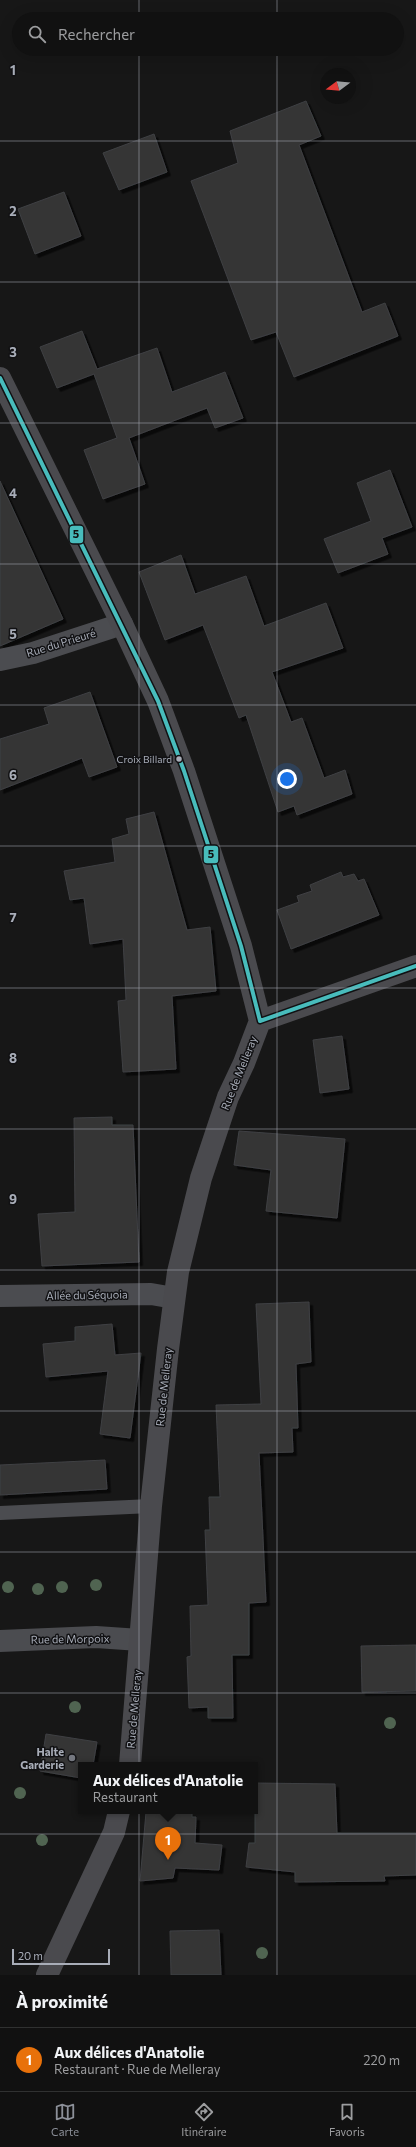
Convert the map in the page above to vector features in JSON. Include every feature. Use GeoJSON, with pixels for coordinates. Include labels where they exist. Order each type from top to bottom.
{"type":"FeatureCollection","features":[{"type":"Feature","properties":{"kind":"street"},"geometry":{"type":"LineString","coordinates":[[0,378],[122,624],[158,701],[184,771],[241,946],[260,1021],[416,966]]}},
{"type":"Feature","properties":{"kind":"street","name":"Rue du Prieuré"},"geometry":{"type":"LineString","coordinates":[[0,660],[33,653],[122,624]]}},
{"type":"Feature","properties":{"kind":"street","name":"Rue de Melleray"},"geometry":{"type":"LineString","coordinates":[[130,1762],[151,1506],[174,1298],[201,1178],[228,1098],[244,1063],[260,1021]]}},
{"type":"Feature","properties":{"kind":"street","name":"Allée du Séquoia"},"geometry":{"type":"LineString","coordinates":[[0,1296],[151,1294],[174,1298]]}},
{"type":"Feature","properties":{"kind":"street","name":"Rue de Morpoix"},"geometry":{"type":"LineString","coordinates":[[0,1641],[96,1637],[140,1640]]}},
{"type":"Feature","properties":{"kind":"street"},"geometry":{"type":"LineString","coordinates":[[47,1975],[114,1832],[118,1814]]}},
{"type":"Feature","properties":{"kind":"lane"},"geometry":{"type":"LineString","coordinates":[[0,1513],[151,1506]]}},
{"type":"Feature","properties":{"kind":"building"},"geometry":{"type":"Polygon","coordinates":[[[306,101],[321,136],[299,145],[362,312],[385,303],[398,336],[294,377],[276,332],[251,340],[191,181],[238,163],[230,131],[306,101]]]}},
{"type":"Feature","properties":{"kind":"building"},"geometry":{"type":"Polygon","coordinates":[[[154,134],[167,172],[119,190],[103,153],[154,134]]]}},
{"type":"Feature","properties":{"kind":"building"},"geometry":{"type":"Polygon","coordinates":[[[64,192],[81,236],[35,254],[18,209],[64,192]]]}},
{"type":"Feature","properties":{"kind":"building"},"geometry":{"type":"Polygon","coordinates":[[[82,331],[97,369],[157,348],[172,392],[225,372],[243,418],[215,428],[207,408],[129,438],[145,484],[103,499],[84,450],[117,438],[94,374],[57,388],[40,347],[82,331]]]}},
{"type":"Feature","properties":{"kind":"building"},"geometry":{"type":"Polygon","coordinates":[[[390,470],[412,527],[382,538],[388,554],[338,573],[324,539],[371,521],[357,483],[390,470]]]}},
{"type":"Feature","properties":{"kind":"building"},"geometry":{"type":"Polygon","coordinates":[[[0,481],[63,619],[0,646],[0,481]]]}},
{"type":"Feature","properties":{"kind":"building"},"geometry":{"type":"Polygon","coordinates":[[[181,555],[195,594],[246,576],[264,626],[326,603],[343,648],[272,672],[291,722],[302,718],[324,778],[345,770],[352,794],[297,815],[294,806],[278,812],[246,715],[239,718],[203,625],[165,640],[139,572],[181,555]]]}},
{"type":"Feature","properties":{"kind":"building"},"geometry":{"type":"Polygon","coordinates":[[[90,692],[117,767],[89,777],[82,758],[0,790],[0,739],[49,724],[44,708],[90,692]]]}},
{"type":"Feature","properties":{"kind":"building"},"geometry":{"type":"Polygon","coordinates":[[[154,812],[187,930],[210,927],[216,991],[172,996],[176,1069],[123,1072],[118,1001],[126,1000],[123,939],[90,944],[84,898],[70,900],[64,871],[115,862],[112,839],[129,834],[126,819],[154,812]]]}},
{"type":"Feature","properties":{"kind":"building"},"geometry":{"type":"Polygon","coordinates":[[[341,872],[343,877],[354,874],[358,881],[364,879],[379,915],[291,949],[277,910],[299,902],[297,896],[312,891],[310,885],[341,872]]]}},
{"type":"Feature","properties":{"kind":"building"},"geometry":{"type":"Polygon","coordinates":[[[342,1036],[349,1089],[320,1093],[313,1040],[342,1036]]]}},
{"type":"Feature","properties":{"kind":"building"},"geometry":{"type":"Polygon","coordinates":[[[112,1117],[112,1125],[133,1125],[139,1262],[42,1266],[38,1214],[75,1212],[74,1118],[112,1117]]]}},
{"type":"Feature","properties":{"kind":"building"},"geometry":{"type":"Polygon","coordinates":[[[239,1131],[345,1139],[337,1218],[266,1211],[271,1170],[234,1165],[239,1131]]]}},
{"type":"Feature","properties":{"kind":"building"},"geometry":{"type":"Polygon","coordinates":[[[309,1302],[311,1362],[296,1364],[298,1428],[292,1428],[293,1452],[259,1453],[266,1602],[249,1603],[249,1655],[232,1655],[233,1718],[208,1718],[208,1707],[189,1708],[187,1657],[191,1656],[190,1606],[208,1605],[205,1530],[210,1530],[209,1497],[220,1497],[216,1405],[261,1404],[256,1304],[309,1302]]]}},
{"type":"Feature","properties":{"kind":"building"},"geometry":{"type":"Polygon","coordinates":[[[112,1324],[115,1355],[141,1353],[130,1438],[100,1434],[108,1371],[46,1377],[43,1344],[75,1341],[75,1327],[112,1324]]]}},
{"type":"Feature","properties":{"kind":"building"},"geometry":{"type":"Polygon","coordinates":[[[105,1460],[107,1489],[0,1495],[0,1465],[105,1460]]]}},
{"type":"Feature","properties":{"kind":"building"},"geometry":{"type":"Polygon","coordinates":[[[416,1645],[416,1691],[362,1692],[361,1646],[416,1645]]]}},
{"type":"Feature","properties":{"kind":"building"},"geometry":{"type":"Polygon","coordinates":[[[46,1734],[97,1742],[94,1762],[78,1762],[78,1777],[40,1771],[46,1734]]]}},
{"type":"Feature","properties":{"kind":"building"},"geometry":{"type":"Polygon","coordinates":[[[258,1783],[335,1784],[337,1833],[416,1833],[416,1875],[384,1876],[385,1881],[295,1882],[295,1872],[246,1867],[249,1843],[255,1843],[255,1814],[258,1814],[258,1783]]]}},
{"type":"Feature","properties":{"kind":"building"},"geometry":{"type":"Polygon","coordinates":[[[146,1814],[192,1814],[192,1817],[196,1817],[195,1843],[222,1845],[219,1870],[175,1868],[173,1878],[140,1881],[146,1814]]]}},
{"type":"Feature","properties":{"kind":"building"},"geometry":{"type":"Polygon","coordinates":[[[219,1930],[221,1975],[171,1975],[170,1931],[219,1930]]]}},
{"type":"Feature","properties":{"kind":"transit line","name":"5"},"geometry":{"type":"LineString","coordinates":[[0,378],[158,701],[184,771],[241,946],[260,1021]]}},
{"type":"Feature","properties":{"kind":"transit line","name":"5"},"geometry":{"type":"LineString","coordinates":[[260,1021],[416,966]]}},
{"type":"Feature","properties":{"kind":"place","name":"Croix Billard"},"geometry":{"type":"Point","coordinates":[179,759]}},
{"type":"Feature","properties":{"kind":"place","name":"Halte Garderie"},"geometry":{"type":"Point","coordinates":[72,1758]}},
{"type":"Feature","properties":{"kind":"place","name":"Aux délices d'Anatolie"},"geometry":{"type":"Point","coordinates":[168,1860]}}]}
